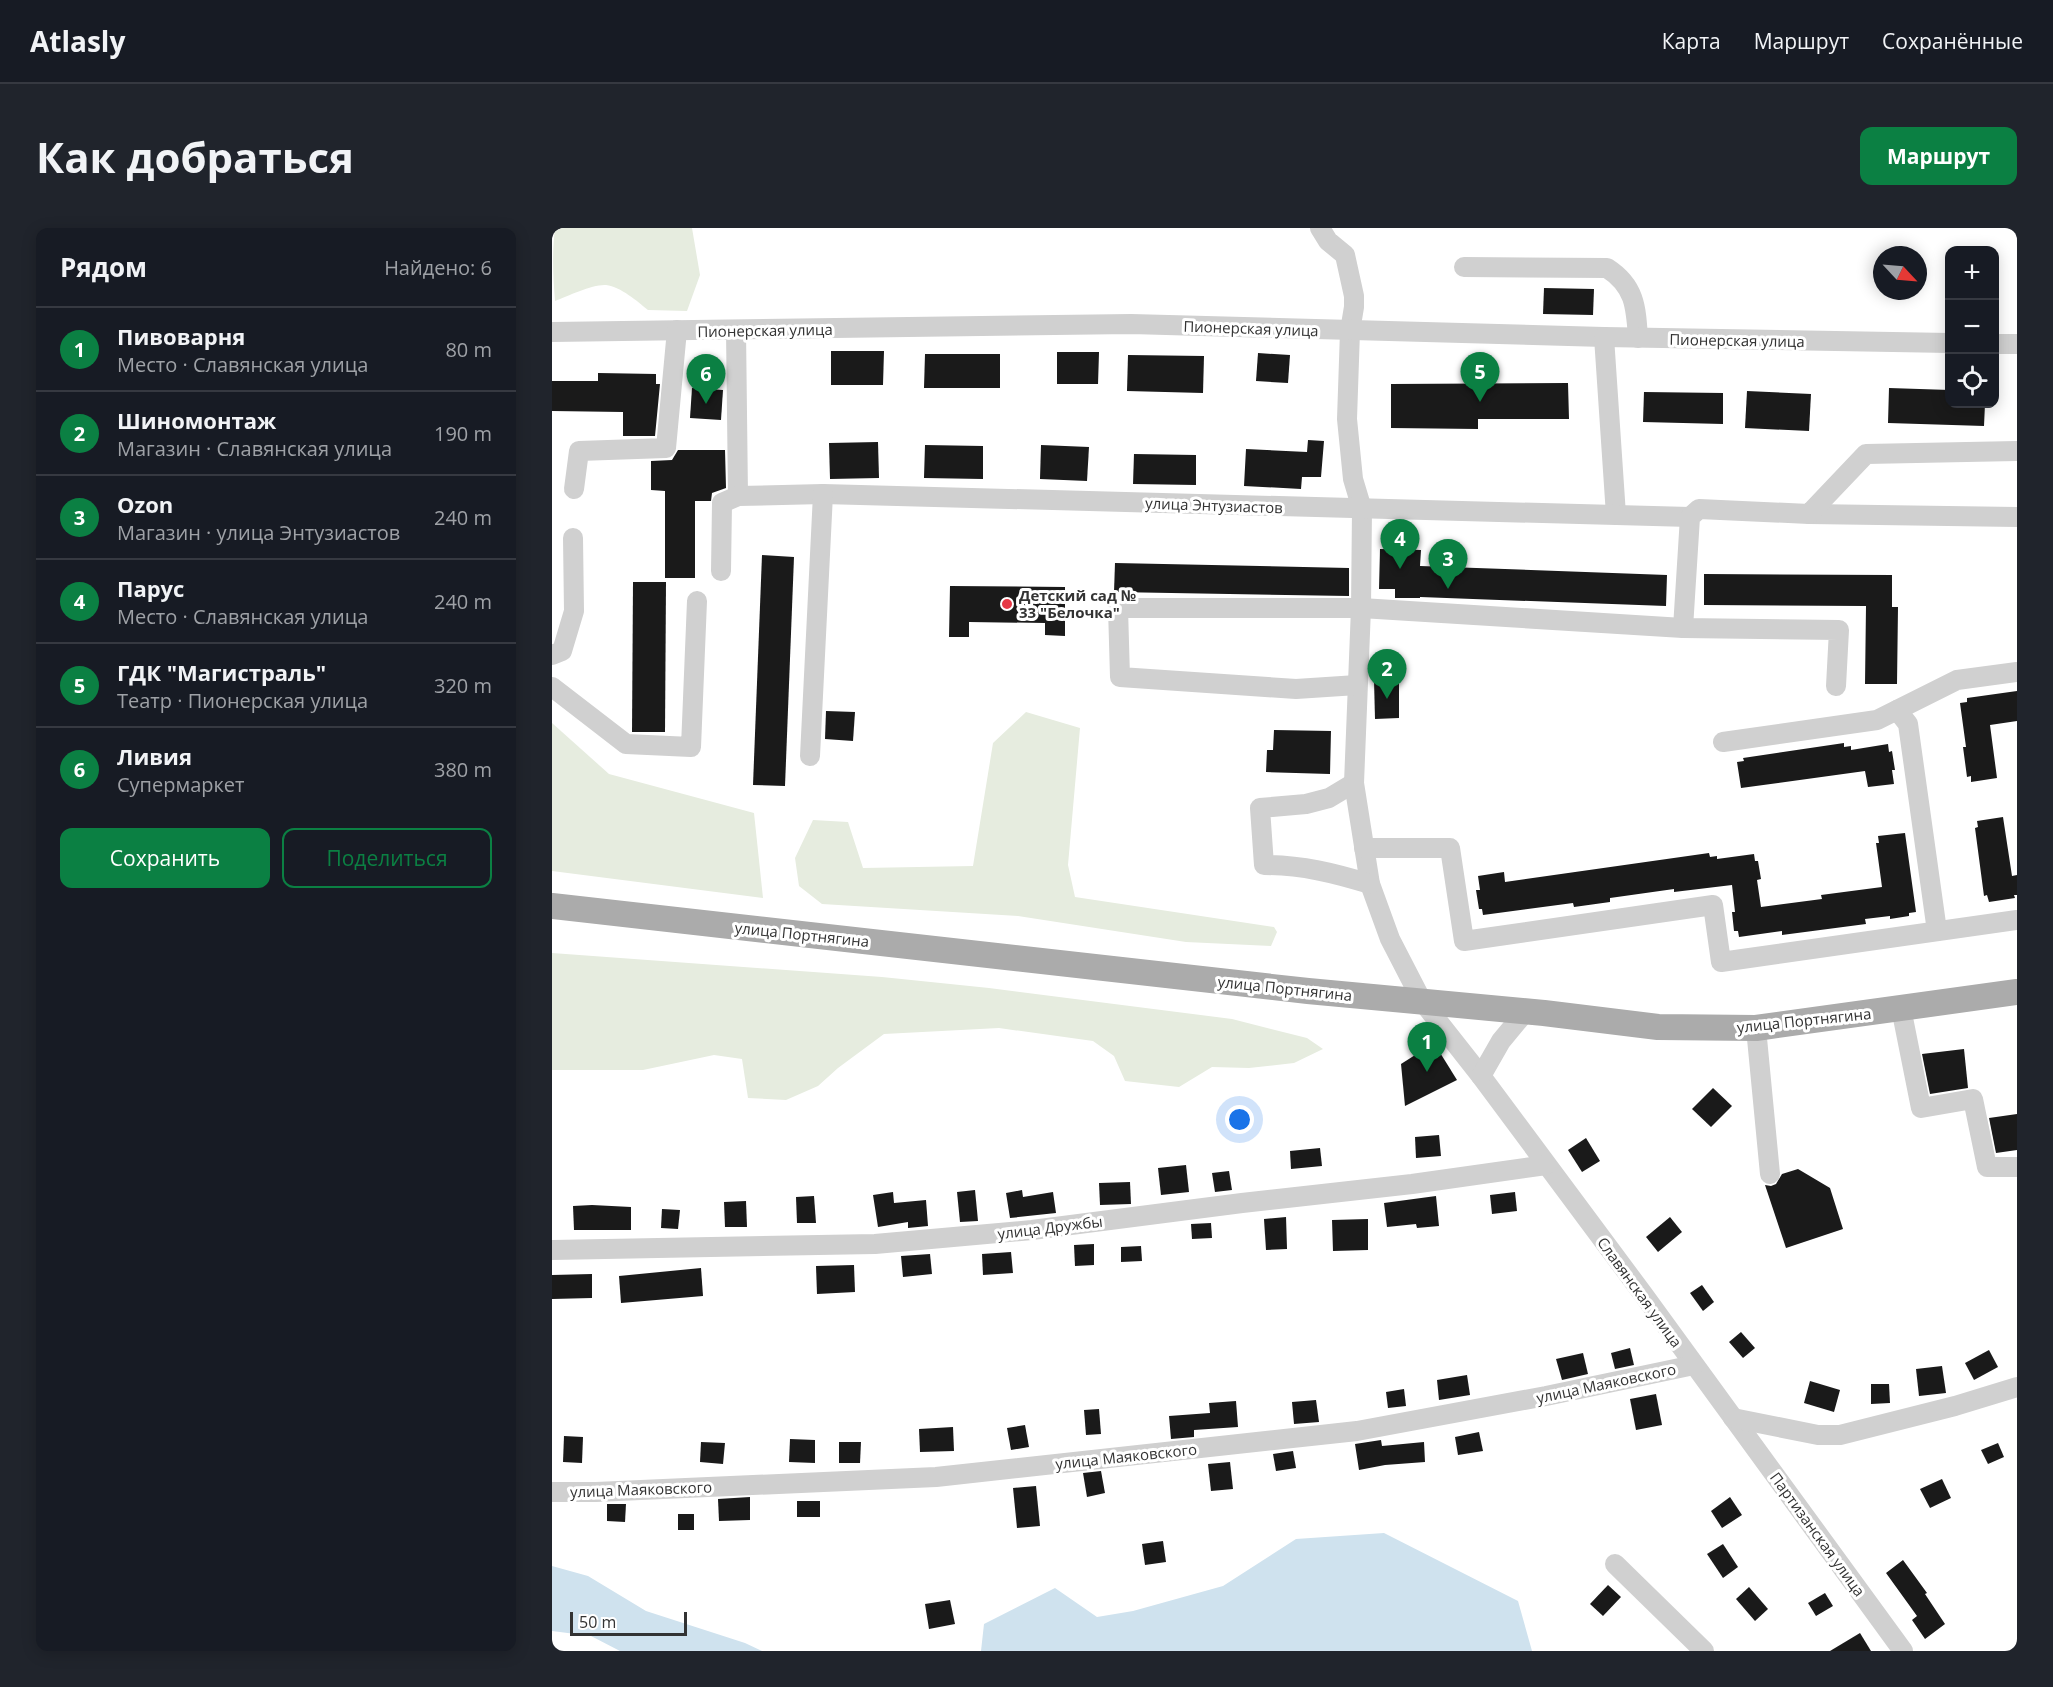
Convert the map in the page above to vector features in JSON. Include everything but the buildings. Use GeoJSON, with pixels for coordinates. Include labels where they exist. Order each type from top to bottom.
{"type":"FeatureCollection","features":[{"type":"Feature","properties":{"kind":"main road","name":"улица Портнягина"},"geometry":{"type":"LineString","coordinates":[[552,906],[1308,991],[1526,1011],[1658,1027],[1756,1028],[2017,992]]}},
{"type":"Feature","properties":{"kind":"street","name":"Славянская улица"},"geometry":{"type":"LineString","coordinates":[[1320,228],[1328,241],[1345,255],[1354,307],[1350,331],[1347,419],[1353,479],[1362,509],[1354,783],[1370,884],[1390,939],[1422,1001],[1481,1076],[1733,1418]]}},
{"type":"Feature","properties":{"kind":"street"},"geometry":{"type":"LineString","coordinates":[[1464,267],[1607,268],[1625,282],[1631,294],[1636,313],[1638,338]]}},
{"type":"Feature","properties":{"kind":"street","name":"Пионерская улица"},"geometry":{"type":"LineString","coordinates":[[552,332],[1131,324],[1604,338],[1945,343]]}},
{"type":"Feature","properties":{"kind":"street"},"geometry":{"type":"LineString","coordinates":[[574,489],[579,451],[666,448],[677,330]]}},
{"type":"Feature","properties":{"kind":"street"},"geometry":{"type":"LineString","coordinates":[[722,571],[722,503],[738,496],[736,330]]}},
{"type":"Feature","properties":{"kind":"street"},"geometry":{"type":"LineString","coordinates":[[1604,338],[1616,515]]}},
{"type":"Feature","properties":{"kind":"street"},"geometry":{"type":"LineString","coordinates":[[1999,344],[2017,344]]}},
{"type":"Feature","properties":{"kind":"street"},"geometry":{"type":"LineString","coordinates":[[1809,514],[1866,454],[2017,451]]}},
{"type":"Feature","properties":{"kind":"street"},"geometry":{"type":"LineString","coordinates":[[810,756],[823,494]]}},
{"type":"Feature","properties":{"kind":"street","name":"улица Энтузиастов"},"geometry":{"type":"LineString","coordinates":[[738,496],[823,494],[1690,517],[1699,509],[1809,514],[2017,517]]}},
{"type":"Feature","properties":{"kind":"street"},"geometry":{"type":"LineString","coordinates":[[1683,628],[1690,517]]}},
{"type":"Feature","properties":{"kind":"street"},"geometry":{"type":"LineString","coordinates":[[552,655],[562,651],[574,611],[573,538]]}},
{"type":"Feature","properties":{"kind":"street"},"geometry":{"type":"LineString","coordinates":[[552,687],[626,744],[691,747],[698,601]]}},
{"type":"Feature","properties":{"kind":"street"},"geometry":{"type":"LineString","coordinates":[[1357,685],[1296,689],[1120,677],[1118,608],[1360,608],[1683,628],[1839,630],[1836,686]]}},
{"type":"Feature","properties":{"kind":"street"},"geometry":{"type":"LineString","coordinates":[[1723,742],[1877,720],[1957,680],[2017,672]]}},
{"type":"Feature","properties":{"kind":"street"},"geometry":{"type":"LineString","coordinates":[[1897,710],[1908,724],[1937,931]]}},
{"type":"Feature","properties":{"kind":"street"},"geometry":{"type":"LineString","coordinates":[[1354,783],[1329,798],[1306,804],[1260,808],[1264,865],[1293,865],[1342,875],[1370,884]]}},
{"type":"Feature","properties":{"kind":"street"},"geometry":{"type":"LineString","coordinates":[[1364,848],[1450,848],[1464,941],[1713,905],[1721,962],[2017,920]]}},
{"type":"Feature","properties":{"kind":"street"},"geometry":{"type":"LineString","coordinates":[[1901,1008],[1921,1108],[1973,1099],[1987,1167],[2017,1167]]}},
{"type":"Feature","properties":{"kind":"street"},"geometry":{"type":"LineString","coordinates":[[1481,1076],[1501,1041],[1526,1011]]}},
{"type":"Feature","properties":{"kind":"street"},"geometry":{"type":"LineString","coordinates":[[1756,1028],[1770,1174]]}},
{"type":"Feature","properties":{"kind":"street","name":"улица Дружбы"},"geometry":{"type":"LineString","coordinates":[[552,1250],[875,1244],[1032,1230],[1412,1184],[1546,1165]]}},
{"type":"Feature","properties":{"kind":"street","name":"улица Маяковского"},"geometry":{"type":"LineString","coordinates":[[552,1492],[936,1477],[1345,1432],[1546,1396],[1694,1365]]}},
{"type":"Feature","properties":{"kind":"street"},"geometry":{"type":"LineString","coordinates":[[1733,1418],[1818,1435],[1840,1435],[2017,1388]]}},
{"type":"Feature","properties":{"kind":"street","name":"Партизанская улица"},"geometry":{"type":"LineString","coordinates":[[1733,1418],[1903,1651]]}},
{"type":"Feature","properties":{"kind":"street"},"geometry":{"type":"LineString","coordinates":[[1615,1564],[1704,1651]]}},
{"type":"Feature","properties":{"kind":"shaded area"},"geometry":{"type":"Polygon","coordinates":[[[555,228],[692,228],[700,275],[687,311],[648,310],[623,291],[606,285],[588,288],[555,301],[553,246],[555,228]]]}},
{"type":"Feature","properties":{"kind":"shaded area"},"geometry":{"type":"Polygon","coordinates":[[[1026,712],[1080,728],[1068,865],[1075,897],[1274,927],[1277,932],[1271,946],[1186,942],[1018,916],[822,904],[799,886],[795,858],[813,820],[848,822],[863,868],[973,866],[993,743],[1026,712]]]}},
{"type":"Feature","properties":{"kind":"shaded area"},"geometry":{"type":"Polygon","coordinates":[[[552,723],[609,774],[754,813],[763,898],[552,871],[552,723]]]}},
{"type":"Feature","properties":{"kind":"shaded area"},"geometry":{"type":"Polygon","coordinates":[[[552,953],[882,977],[989,988],[1232,1019],[1307,1038],[1323,1049],[1294,1063],[1249,1068],[1212,1067],[1179,1087],[1125,1081],[1114,1056],[1093,1041],[999,1028],[884,1034],[818,1086],[786,1100],[748,1098],[742,1059],[714,1055],[643,1070],[552,1070],[552,953]]]}},
{"type":"Feature","properties":{"kind":"water"},"geometry":{"type":"Polygon","coordinates":[[[1384,1533],[1518,1601],[1532,1651],[981,1651],[984,1624],[1055,1588],[1097,1617],[1133,1611],[1223,1586],[1296,1539],[1384,1533]]]}},
{"type":"Feature","properties":{"kind":"water"},"geometry":{"type":"Polygon","coordinates":[[[552,1566],[588,1576],[646,1611],[745,1643],[762,1651],[620,1651],[591,1636],[552,1631],[552,1566]]]}},
{"type":"Feature","properties":{"kind":"place","name":"ГДК \"Магистраль\""},"geometry":{"type":"Point","coordinates":[1480,402]}},
{"type":"Feature","properties":{"kind":"place","name":"Ливия"},"geometry":{"type":"Point","coordinates":[706,404]}},
{"type":"Feature","properties":{"kind":"place","name":"Парус"},"geometry":{"type":"Point","coordinates":[1400,569]}},
{"type":"Feature","properties":{"kind":"place","name":"Ozon"},"geometry":{"type":"Point","coordinates":[1448,589]}},
{"type":"Feature","properties":{"kind":"place","name":"Детский сад № 33 \"Белочка\""},"geometry":{"type":"Point","coordinates":[1007,604]}},
{"type":"Feature","properties":{"kind":"place","name":"Шиномонтаж"},"geometry":{"type":"Point","coordinates":[1387,699]}},
{"type":"Feature","properties":{"kind":"place","name":"Пивоварня"},"geometry":{"type":"Point","coordinates":[1427,1072]}}]}
